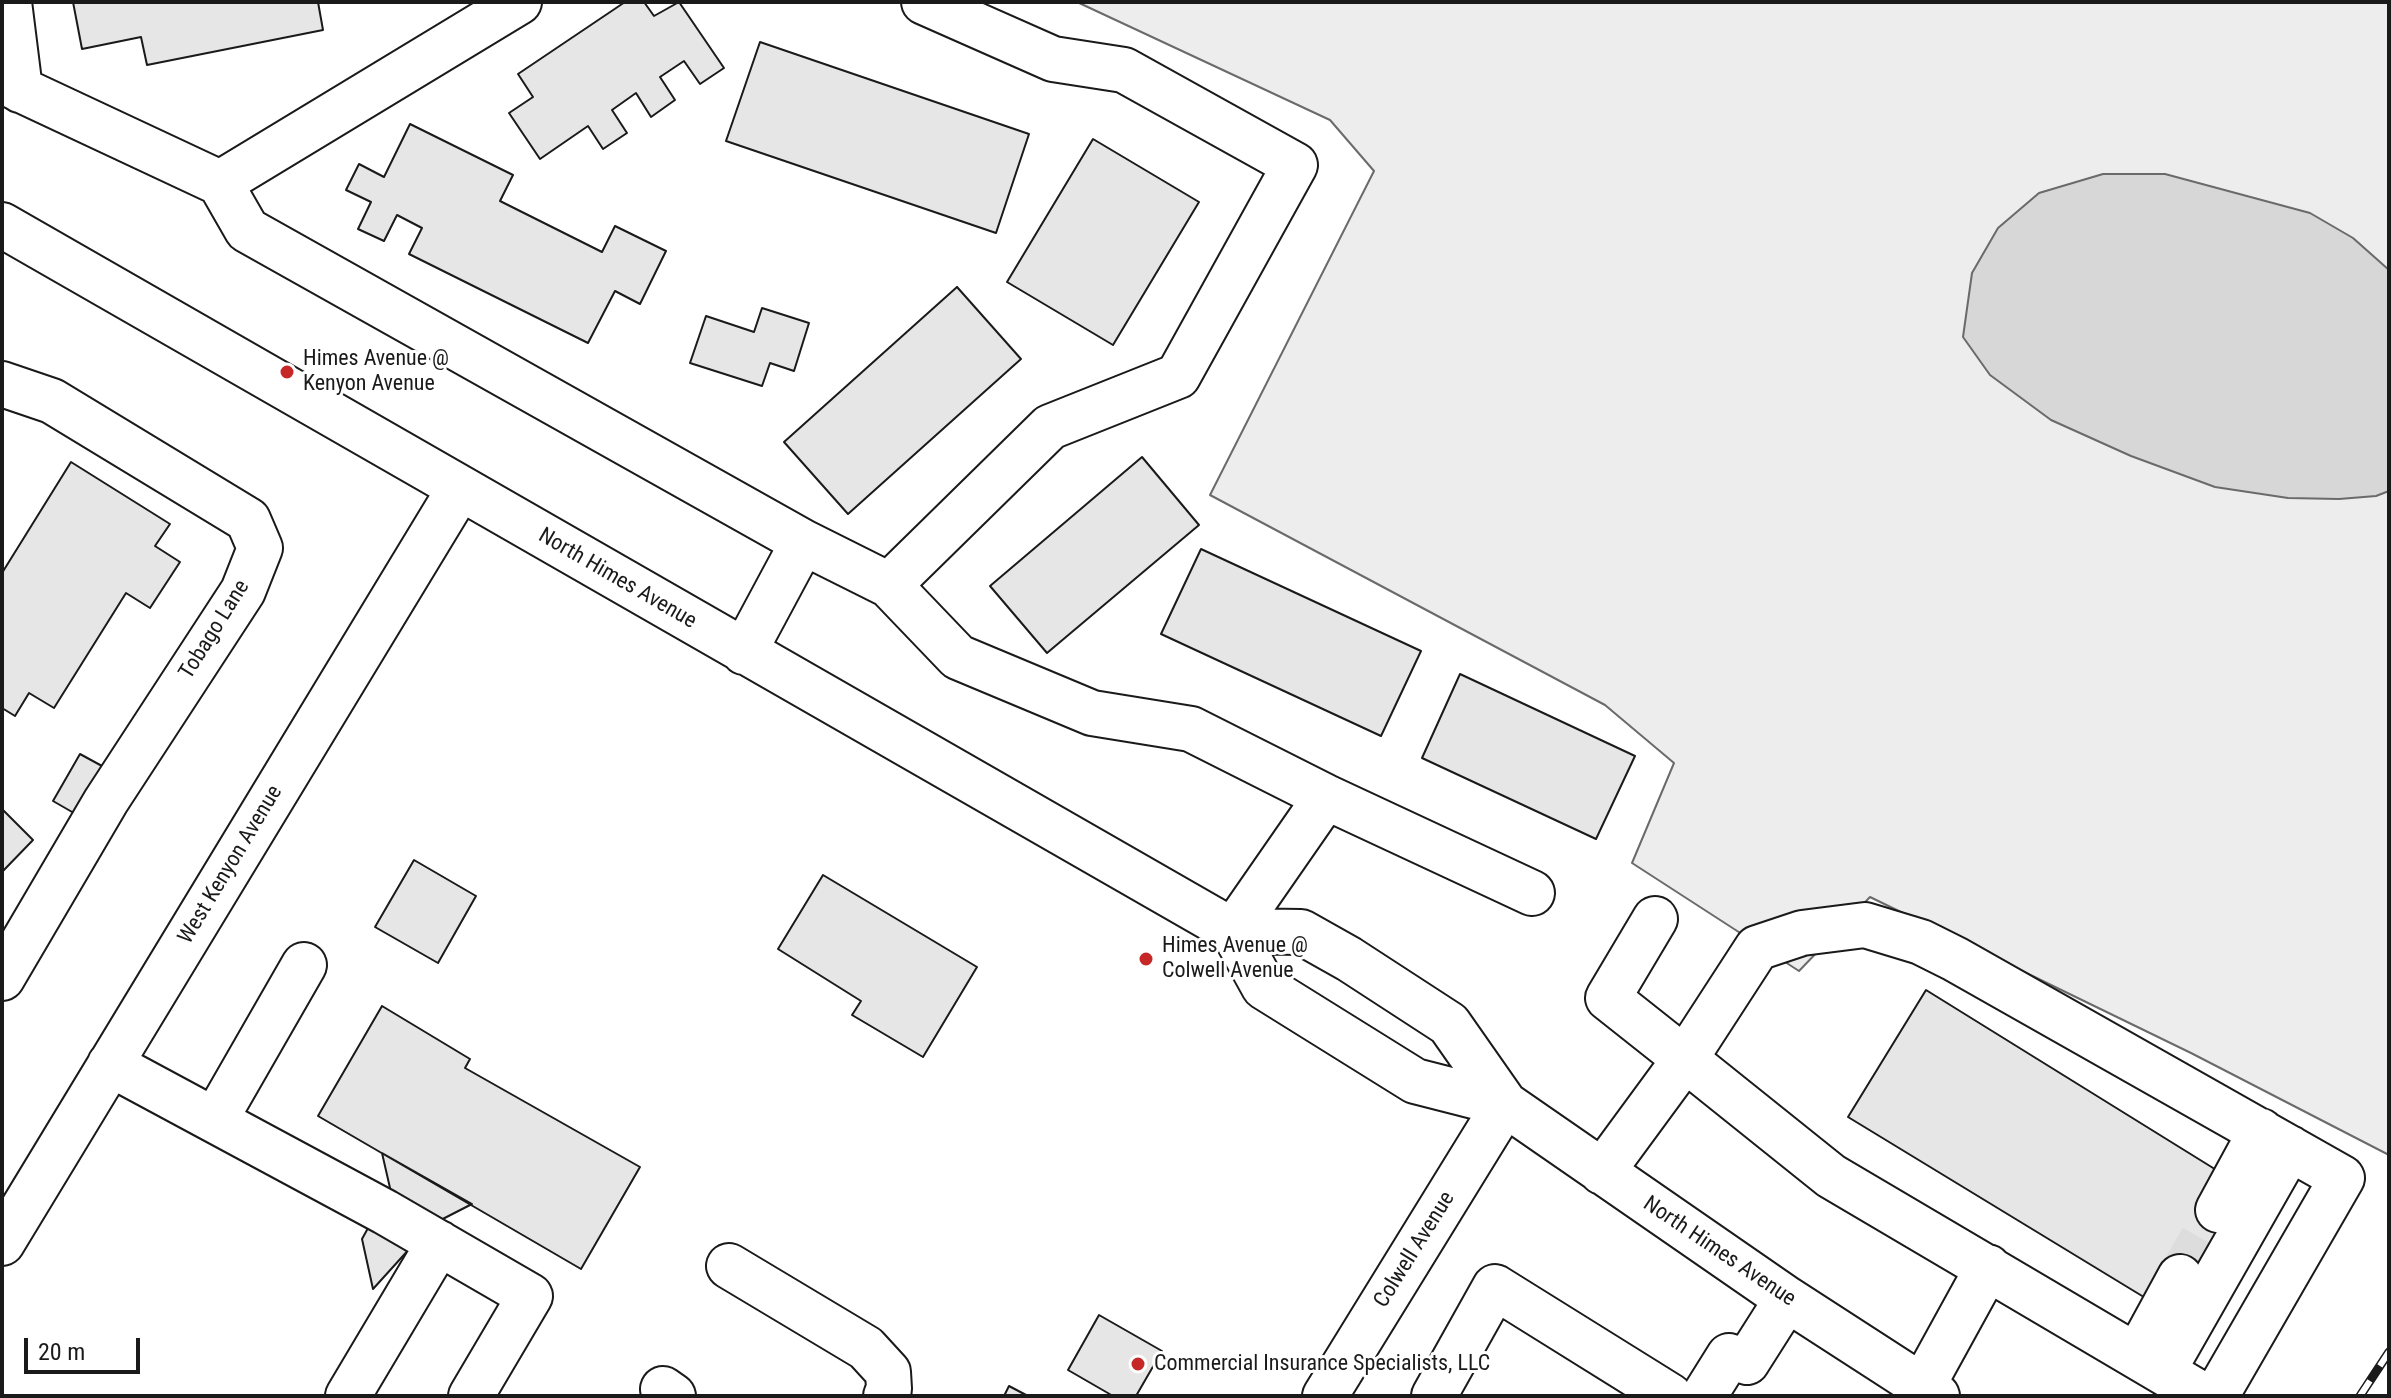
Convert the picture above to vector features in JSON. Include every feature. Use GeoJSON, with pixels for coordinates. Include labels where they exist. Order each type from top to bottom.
{"type":"FeatureCollection","features":[{"type":"Feature","properties":{"kind":"street"},"geometry":{"type":"LineString","coordinates":[[9,2],[11,86],[220,183],[247,230],[803,542],[889,585],[958,657],[1092,713],[1191,729],[1326,797],[1532,893]]}},
{"type":"Feature","properties":{"kind":"street"},"geometry":{"type":"LineString","coordinates":[[220,183],[519,2]]}},
{"type":"Feature","properties":{"kind":"street"},"geometry":{"type":"LineString","coordinates":[[889,585],[1050,427],[1178,376],[1295,165],[1124,70],[1053,59],[924,2]]}},
{"type":"Feature","properties":{"kind":"street","name":"North Himes Avenue"},"geometry":{"type":"LineString","coordinates":[[2,225],[1233,931],[1301,932],[1349,959],[1449,1024],[1505,1104],[1787,1299],[1930,1392]]}},
{"type":"Feature","properties":{"kind":"street","name":"Tobago Lane"},"geometry":{"type":"LineString","coordinates":[[2,384],[52,401],[248,520],[260,548],[243,591],[106,801],[2,978]]}},
{"type":"Feature","properties":{"kind":"street","name":"West Kenyon Avenue"},"geometry":{"type":"LineString","coordinates":[[2,1243],[460,488]]}},
{"type":"Feature","properties":{"kind":"street"},"geometry":{"type":"LineString","coordinates":[[744,652],[803,542]]}},
{"type":"Feature","properties":{"kind":"street"},"geometry":{"type":"LineString","coordinates":[[1233,931],[1326,797]]}},
{"type":"Feature","properties":{"kind":"street"},"geometry":{"type":"LineString","coordinates":[[1655,919],[1608,998],[1831,1176],[2204,1396]]}},
{"type":"Feature","properties":{"kind":"street"},"geometry":{"type":"LineString","coordinates":[[1602,1172],[1685,1059],[1757,948],[1802,933],[1865,925],[1921,942],[2342,1178],[2216,1396]]}},
{"type":"Feature","properties":{"kind":"street","name":"North Himes Avenue"},"geometry":{"type":"LineString","coordinates":[[1233,931],[1264,987],[1415,1081],[1505,1104]]}},
{"type":"Feature","properties":{"kind":"street"},"geometry":{"type":"LineString","coordinates":[[215,1120],[304,965]]}},
{"type":"Feature","properties":{"kind":"street"},"geometry":{"type":"LineString","coordinates":[[110,1064],[530,1296],[471,1396]]}},
{"type":"Feature","properties":{"kind":"street","name":"Colwell Avenue"},"geometry":{"type":"LineString","coordinates":[[1325,1396],[1505,1104]]}},
{"type":"Feature","properties":{"kind":"street"},"geometry":{"type":"LineString","coordinates":[[2218,1210],[2275,1140]]}},
{"type":"Feature","properties":{"kind":"street"},"geometry":{"type":"LineString","coordinates":[[2150,1363],[2275,1140]]}},
{"type":"Feature","properties":{"kind":"street"},"geometry":{"type":"LineString","coordinates":[[348,1396],[439,1243]]}},
{"type":"Feature","properties":{"kind":"street"},"geometry":{"type":"LineString","coordinates":[[729,1266],[866,1348],[888,1372],[889,1389],[886,1396]]}},
{"type":"Feature","properties":{"kind":"street"},"geometry":{"type":"LineString","coordinates":[[1930,1392],[1988,1267]]}},
{"type":"Feature","properties":{"kind":"street"},"geometry":{"type":"LineString","coordinates":[[2150,1363],[2180,1277]]}},
{"type":"Feature","properties":{"kind":"street"},"geometry":{"type":"LineString","coordinates":[[1434,1396],[1495,1287],[1670,1396]]}},
{"type":"Feature","properties":{"kind":"street"},"geometry":{"type":"LineString","coordinates":[[1704,1396],[1729,1356],[1743,1379],[1787,1299]]}},
{"type":"Feature","properties":{"kind":"shaded area"},"geometry":{"type":"Polygon","coordinates":[[[1077,2],[2389,2],[2389,1155],[2191,1053],[1870,897],[1799,971],[1632,863],[1674,763],[1605,705],[1210,495],[1374,171],[1330,120],[1077,2]]]}},
{"type":"Feature","properties":{"kind":"shaded area"},"geometry":{"type":"Polygon","coordinates":[[[2103,174],[2165,174],[2310,213],[2353,238],[2389,270],[2389,491],[2376,496],[2339,499],[2288,498],[2215,487],[2131,456],[2051,420],[1990,375],[1963,337],[1972,273],[1998,228],[2039,193],[2103,174]]]}},
{"type":"Feature","properties":{"kind":"building"},"geometry":{"type":"Polygon","coordinates":[[[73,2],[318,2],[323,30],[147,65],[141,37],[82,49],[73,2]]]}},
{"type":"Feature","properties":{"kind":"building"},"geometry":{"type":"Polygon","coordinates":[[[625,2],[644,2],[654,16],[679,2],[724,68],[700,84],[684,61],[660,77],[675,100],[651,117],[636,93],[612,110],[627,133],[603,149],[588,126],[540,159],[509,113],[533,97],[518,74],[625,2]]]}},
{"type":"Feature","properties":{"kind":"building"},"geometry":{"type":"Polygon","coordinates":[[[760,42],[1029,134],[996,233],[726,141],[760,42]]]}},
{"type":"Feature","properties":{"kind":"building"},"geometry":{"type":"Polygon","coordinates":[[[410,124],[513,175],[500,201],[602,252],[615,226],[666,251],[640,304],[615,291],[588,343],[409,254],[422,228],[397,215],[384,241],[358,229],[371,202],[346,190],[359,164],[384,177],[410,124]]]}},
{"type":"Feature","properties":{"kind":"building"},"geometry":{"type":"Polygon","coordinates":[[[1093,139],[1199,202],[1113,345],[1007,282],[1093,139]]]}},
{"type":"Feature","properties":{"kind":"building"},"geometry":{"type":"Polygon","coordinates":[[[957,287],[1021,359],[848,514],[784,442],[957,287]]]}},
{"type":"Feature","properties":{"kind":"building"},"geometry":{"type":"Polygon","coordinates":[[[762,308],[809,323],[794,371],[770,363],[762,386],[690,363],[706,316],[754,332],[762,308]]]}},
{"type":"Feature","properties":{"kind":"building"},"geometry":{"type":"Polygon","coordinates":[[[1142,457],[1199,525],[1047,653],[990,586],[1142,457]]]}},
{"type":"Feature","properties":{"kind":"building"},"geometry":{"type":"Polygon","coordinates":[[[71,462],[170,524],[155,546],[180,562],[150,608],[126,593],[54,708],[29,693],[15,716],[2,708],[2,573],[71,462]]]}},
{"type":"Feature","properties":{"kind":"building"},"geometry":{"type":"Polygon","coordinates":[[[1201,549],[1421,651],[1381,736],[1161,634],[1201,549]]]}},
{"type":"Feature","properties":{"kind":"building"},"geometry":{"type":"Polygon","coordinates":[[[1460,674],[1635,756],[1596,839],[1422,758],[1460,674]]]}},
{"type":"Feature","properties":{"kind":"building"},"geometry":{"type":"Polygon","coordinates":[[[80,754],[113,772],[86,820],[53,801],[80,754]]]}},
{"type":"Feature","properties":{"kind":"building"},"geometry":{"type":"Polygon","coordinates":[[[2,809],[33,840],[2,872],[2,809]]]}},
{"type":"Feature","properties":{"kind":"building"},"geometry":{"type":"Polygon","coordinates":[[[414,860],[476,896],[438,963],[375,927],[414,860]]]}},
{"type":"Feature","properties":{"kind":"building"},"geometry":{"type":"Polygon","coordinates":[[[823,875],[977,967],[923,1057],[852,1015],[861,1001],[778,949],[823,875]]]}},
{"type":"Feature","properties":{"kind":"building"},"geometry":{"type":"Polygon","coordinates":[[[1926,990],[2226,1176],[2234,1221],[2196,1287],[2152,1302],[1848,1117],[1926,990]]]}},
{"type":"Feature","properties":{"kind":"building"},"geometry":{"type":"Polygon","coordinates":[[[382,1006],[470,1059],[465,1068],[640,1167],[581,1269],[318,1116],[382,1006]]]}},
{"type":"Feature","properties":{"kind":"building"},"geometry":{"type":"Polygon","coordinates":[[[382,1153],[472,1204],[431,1225],[373,1289],[362,1239],[390,1188],[382,1153]]]}},
{"type":"Feature","properties":{"kind":"building"},"geometry":{"type":"Polygon","coordinates":[[[1099,1315],[1162,1351],[1136,1396],[1113,1396],[1068,1370],[1099,1315]]]}},
{"type":"Feature","properties":{"kind":"building"},"geometry":{"type":"Polygon","coordinates":[[[1009,1386],[1028,1396],[1004,1396],[1009,1386]]]}},
{"type":"Feature","properties":{"kind":"tunnel"},"geometry":{"type":"LineString","coordinates":[[2180,1277],[2218,1210]]}},
{"type":"Feature","properties":{"kind":"railway"},"geometry":{"type":"LineString","coordinates":[[2360,1396],[2389,1352]]}},
{"type":"Feature","properties":{"kind":"place","name":"Himes Avenue @ Kenyon Avenue"},"geometry":{"type":"Point","coordinates":[287,372]}},
{"type":"Feature","properties":{"kind":"place","name":"Himes Avenue @ Colwell Avenue"},"geometry":{"type":"Point","coordinates":[1146,959]}},
{"type":"Feature","properties":{"kind":"place","name":"Commercial Insurance Specialists, LLC"},"geometry":{"type":"Point","coordinates":[1138,1364]}}]}
